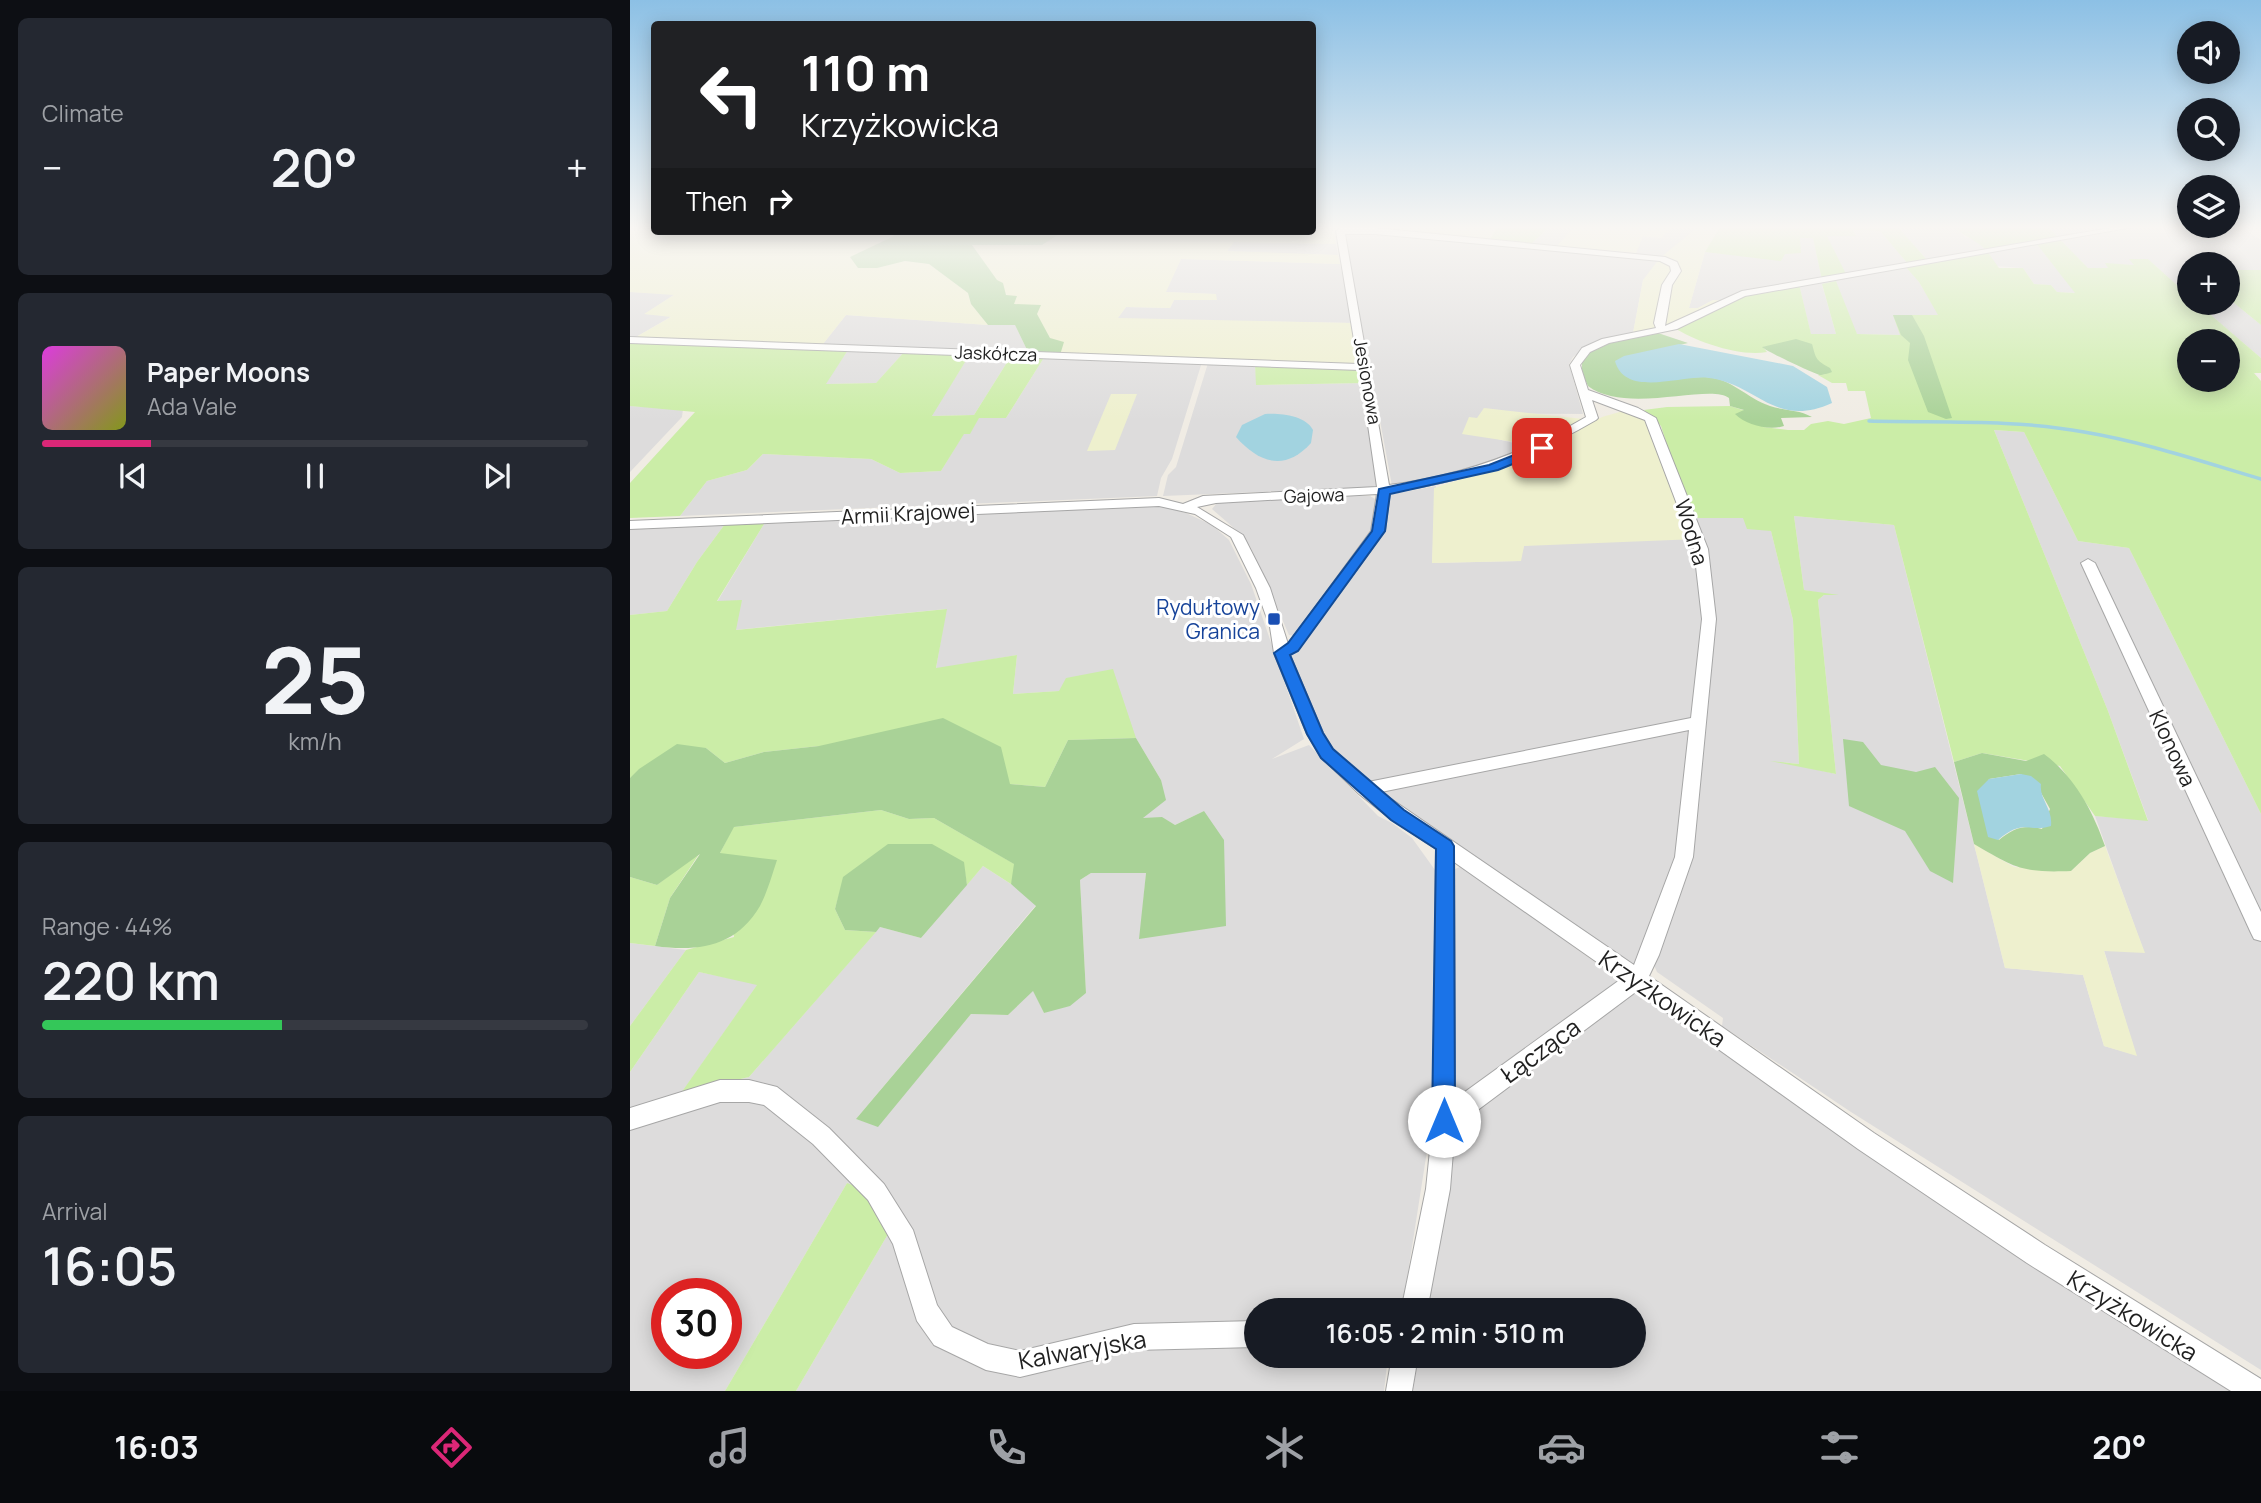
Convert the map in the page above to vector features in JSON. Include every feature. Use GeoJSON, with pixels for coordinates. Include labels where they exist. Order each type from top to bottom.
{"type":"FeatureCollection","features":[{"type":"Feature","properties":{"kind":"street","name":"Jesionowa"},"geometry":{"type":"LineString","coordinates":[[1282,653],[1293,647],[1378,531],[1384,492],[1350,292]]}},
{"type":"Feature","properties":{"kind":"street","name":"Jesionowa"},"geometry":{"type":"LineString","coordinates":[[1662,329],[1659,323],[1666,292]]}},
{"type":"Feature","properties":{"kind":"street"},"geometry":{"type":"LineString","coordinates":[[1624,407],[1592,418],[1574,365],[1586,350],[1606,341],[1673,327],[1742,295],[1760,292]]}},
{"type":"Feature","properties":{"kind":"street","name":"Jaskółcza"},"geometry":{"type":"LineString","coordinates":[[630,340],[1364,367]]}},
{"type":"Feature","properties":{"kind":"street","name":"Wodna"},"geometry":{"type":"LineString","coordinates":[[1584,392],[1650,418],[1701,549],[1709,619],[1684,857],[1649,955],[1637,979]]}},
{"type":"Feature","properties":{"kind":"street","name":"Gajowa"},"geometry":{"type":"LineString","coordinates":[[1186,507],[1203,500],[1384,492],[1432,483],[1514,460],[1542,448],[1592,418]]}},
{"type":"Feature","properties":{"kind":"street","name":"Armii Krajowej"},"geometry":{"type":"LineString","coordinates":[[630,525],[1132,502],[1159,502],[1186,507]]}},
{"type":"Feature","properties":{"kind":"street","name":"Krzyżkowicka"},"geometry":{"type":"LineString","coordinates":[[1186,507],[1225,526],[1242,544],[1263,588],[1277,627],[1282,653],[1315,734],[1327,753],[1365,789],[1398,815],[1900,1164],[2047,1261],[2255,1391]]}},
{"type":"Feature","properties":{"kind":"street","name":"Klonowa"},"geometry":{"type":"LineString","coordinates":[[2088,563],[2261,933]]}},
{"type":"Feature","properties":{"kind":"street"},"geometry":{"type":"LineString","coordinates":[[1365,789],[1698,722]]}},
{"type":"Feature","properties":{"kind":"street"},"geometry":{"type":"LineString","coordinates":[[1417,1298],[1438,1189],[1444,1121],[1445,846]]}},
{"type":"Feature","properties":{"kind":"street","name":"Łącząca"},"geometry":{"type":"LineString","coordinates":[[1444,1121],[1637,979]]}},
{"type":"Feature","properties":{"kind":"street","name":"Kalwaryjska"},"geometry":{"type":"LineString","coordinates":[[630,1119],[720,1091],[749,1091],[769,1095],[821,1136],[876,1192],[904,1239],[926,1312],[943,1336],[986,1357],[1020,1364],[1134,1337],[1244,1334]]}},
{"type":"Feature","properties":{"kind":"street"},"geometry":{"type":"LineString","coordinates":[[1399,1391],[1403,1368]]}},
{"type":"Feature","properties":{"kind":"shaded area"},"geometry":{"type":"Polygon","coordinates":[[[630,292],[675,294],[645,314],[672,316],[636,337],[630,337],[630,292]]]}},
{"type":"Feature","properties":{"kind":"shaded area"},"geometry":{"type":"Polygon","coordinates":[[[1165,292],[1346,292],[1353,323],[1117,319],[1126,307],[1170,308],[1174,300],[1215,294],[1165,292]]]}},
{"type":"Feature","properties":{"kind":"shaded area"},"geometry":{"type":"Polygon","coordinates":[[[1352,292],[1641,292],[1633,333],[1590,344],[1573,357],[1569,364],[1583,414],[1486,413],[1469,432],[1534,448],[1461,471],[1392,486],[1377,404],[1365,367],[1352,292]]]}},
{"type":"Feature","properties":{"kind":"shaded area"},"geometry":{"type":"Polygon","coordinates":[[[1694,292],[1764,292],[1724,301],[1713,300],[1698,308],[1689,308],[1694,292]]]}},
{"type":"Feature","properties":{"kind":"shaded area"},"geometry":{"type":"Polygon","coordinates":[[[1801,292],[1824,292],[1836,334],[1811,335],[1801,292]]]}},
{"type":"Feature","properties":{"kind":"shaded area"},"geometry":{"type":"Polygon","coordinates":[[[1827,292],[1925,292],[1939,315],[1894,315],[1901,335],[1857,334],[1827,292]]]}},
{"type":"Feature","properties":{"kind":"shaded area"},"geometry":{"type":"Polygon","coordinates":[[[2240,308],[2261,325],[2261,358],[2240,340],[2240,329],[2227,329],[2211,315],[2240,315],[2240,308]]]}},
{"type":"Feature","properties":{"kind":"shaded area"},"geometry":{"type":"Polygon","coordinates":[[[846,315],[1015,325],[1029,354],[823,344],[846,315]]]}},
{"type":"Feature","properties":{"kind":"shaded area"},"geometry":{"type":"Polygon","coordinates":[[[850,347],[905,351],[876,383],[825,384],[850,347]]]}},
{"type":"Feature","properties":{"kind":"shaded area"},"geometry":{"type":"Polygon","coordinates":[[[970,354],[1011,356],[974,415],[931,416],[970,354]]]}},
{"type":"Feature","properties":{"kind":"shaded area"},"geometry":{"type":"Polygon","coordinates":[[[1045,356],[1202,362],[1172,459],[1161,478],[1157,496],[680,516],[707,481],[747,470],[763,454],[871,459],[900,473],[941,471],[964,433],[970,433],[979,417],[1006,418],[1045,356]]]}},
{"type":"Feature","properties":{"kind":"shaded area"},"geometry":{"type":"Polygon","coordinates":[[[1208,363],[1255,364],[1257,385],[1366,383],[1377,487],[1163,496],[1168,475],[1176,467],[1208,363]]]}},
{"type":"Feature","properties":{"kind":"shaded area"},"geometry":{"type":"Polygon","coordinates":[[[630,406],[683,409],[682,417],[630,472],[630,406]]]}},
{"type":"Feature","properties":{"kind":"shaded area"},"geometry":{"type":"Polygon","coordinates":[[[1994,430],[2024,432],[2078,541],[2129,548],[2261,814],[2261,1370],[1851,1112],[1722,1026],[1723,1018],[1657,972],[1650,956],[1637,979],[1327,753],[1282,653],[1293,647],[1339,594],[1382,532],[1388,495],[1436,486],[1432,563],[1520,561],[1524,546],[1690,518],[1744,518],[1771,531],[1793,620],[1799,764],[1782,762],[1836,774],[1818,600],[1824,595],[1831,595],[1804,590],[1794,516],[1894,525],[2005,968],[2083,975],[2104,1046],[2136,1055],[2104,950],[2144,952],[2095,816],[2148,820],[2108,711],[1994,430]]]}},
{"type":"Feature","properties":{"kind":"shaded area"},"geometry":{"type":"Polygon","coordinates":[[[1370,496],[1375,499],[1375,528],[1296,636],[1289,635],[1251,548],[1243,536],[1212,509],[1217,503],[1230,501],[1370,496]]]}},
{"type":"Feature","properties":{"kind":"shaded area"},"geometry":{"type":"Polygon","coordinates":[[[1133,505],[1165,507],[1186,513],[1212,525],[1229,540],[1251,584],[1304,739],[1272,759],[1309,745],[1378,816],[1412,838],[1435,870],[1434,1106],[1404,1298],[1244,1298],[1244,1368],[1387,1368],[1384,1391],[796,1391],[891,1229],[847,1183],[742,1362],[742,1278],[651,1278],[651,1369],[738,1369],[725,1391],[630,1391],[630,1072],[699,972],[758,984],[682,1092],[749,1077],[880,927],[921,938],[983,866],[1017,888],[1036,905],[856,1119],[878,1126],[971,1014],[1008,1015],[1033,990],[1044,1013],[1086,993],[1080,880],[1091,873],[1146,873],[1140,938],[1204,811],[1175,825],[1142,819],[1161,780],[1136,738],[1059,691],[1013,694],[1017,655],[936,669],[946,609],[735,630],[717,602],[764,524],[1133,505]]]}},
{"type":"Feature","properties":{"kind":"shaded area"},"geometry":{"type":"Polygon","coordinates":[[[725,524],[697,562],[667,611],[630,615],[630,529],[725,524]]]}},
{"type":"Feature","properties":{"kind":"shaded area"},"geometry":{"type":"Polygon","coordinates":[[[1462,866],[1621,981],[1452,1100],[1453,870],[1462,866]]]}},
{"type":"Feature","properties":{"kind":"shaded area"},"geometry":{"type":"Polygon","coordinates":[[[630,943],[686,950],[630,1026],[630,943]]]}},
{"type":"Feature","properties":{"kind":"shaded area"},"geometry":{"type":"Polygon","coordinates":[[[1634,988],[2239,1391],[1407,1391],[1411,1368],[1646,1368],[1646,1298],[1424,1298],[1456,1119],[1634,988]]]}},
{"type":"Feature","properties":{"kind":"green space"},"geometry":{"type":"Polygon","coordinates":[[[630,292],[967,292],[971,304],[988,325],[846,315],[823,344],[636,337],[671,317],[644,314],[674,295],[630,292]]]}},
{"type":"Feature","properties":{"kind":"green space"},"geometry":{"type":"Polygon","coordinates":[[[1005,292],[1216,294],[1217,300],[1174,300],[1170,308],[1126,307],[1118,318],[1353,323],[1361,366],[1060,355],[1062,346],[1050,338],[1036,314],[1013,304],[1005,292]]]}},
{"type":"Feature","properties":{"kind":"green space"},"geometry":{"type":"Polygon","coordinates":[[[1005,292],[1006,295],[1017,296],[1014,304],[1041,305],[1037,314],[1050,338],[1064,342],[1060,355],[1029,354],[1015,325],[988,325],[971,304],[968,293],[1005,292]]]}},
{"type":"Feature","properties":{"kind":"green space"},"geometry":{"type":"Polygon","coordinates":[[[1641,292],[1694,292],[1689,308],[1698,308],[1713,300],[1724,301],[1667,326],[1633,333],[1641,292]]]}},
{"type":"Feature","properties":{"kind":"green space"},"geometry":{"type":"Polygon","coordinates":[[[1754,292],[1801,292],[1811,334],[1836,334],[1824,292],[1840,292],[1857,334],[1900,335],[1893,315],[1938,315],[1925,292],[2177,292],[2177,315],[2211,315],[2227,329],[2177,329],[2177,392],[2240,392],[2240,340],[2261,358],[2261,373],[2254,373],[2261,381],[2261,814],[2129,548],[2078,541],[2024,432],[1994,430],[2108,711],[2148,821],[2095,816],[2060,766],[1982,753],[1954,762],[1894,525],[1794,516],[1804,590],[1839,595],[1824,595],[1818,600],[1836,774],[1770,761],[1799,764],[1793,620],[1771,531],[1747,529],[1743,518],[1690,518],[1661,426],[1644,410],[1730,406],[1746,411],[1763,427],[1788,430],[1804,430],[1811,424],[1828,421],[1844,424],[1871,418],[1865,391],[1848,391],[1846,383],[1832,383],[1818,375],[1826,374],[1813,358],[1800,348],[1774,345],[1763,347],[1767,352],[1731,350],[1706,343],[1673,327],[1742,294],[1754,292]]]}},
{"type":"Feature","properties":{"kind":"green space"},"geometry":{"type":"Polygon","coordinates":[[[2240,292],[2261,292],[2261,325],[2240,308],[2240,292]]]}},
{"type":"Feature","properties":{"kind":"green space"},"geometry":{"type":"Polygon","coordinates":[[[1893,315],[1912,315],[1924,336],[1952,418],[1946,419],[1928,412],[1908,360],[1910,343],[1901,335],[1893,315]]]}},
{"type":"Feature","properties":{"kind":"green space"},"geometry":{"type":"Polygon","coordinates":[[[1658,333],[1688,343],[1654,351],[1629,378],[1659,381],[1715,378],[1770,406],[1812,417],[1781,418],[1784,426],[1765,427],[1740,418],[1735,414],[1744,410],[1730,406],[1729,398],[1719,394],[1623,398],[1604,394],[1588,386],[1582,373],[1582,362],[1588,354],[1616,340],[1658,333]]]}},
{"type":"Feature","properties":{"kind":"green space"},"geometry":{"type":"Polygon","coordinates":[[[1796,339],[1812,344],[1817,358],[1832,372],[1816,374],[1762,347],[1796,339]]]}},
{"type":"Feature","properties":{"kind":"green space"},"geometry":{"type":"Polygon","coordinates":[[[630,343],[848,350],[826,384],[876,383],[905,351],[970,354],[932,416],[974,415],[1011,356],[1045,356],[1006,418],[979,418],[970,434],[964,434],[941,471],[900,473],[871,459],[763,454],[747,470],[707,481],[680,516],[630,518],[630,483],[695,412],[630,406],[630,343]]]}},
{"type":"Feature","properties":{"kind":"green space"},"geometry":{"type":"Polygon","coordinates":[[[1255,364],[1362,369],[1366,383],[1256,385],[1255,364]]]}},
{"type":"Feature","properties":{"kind":"green space"},"geometry":{"type":"Polygon","coordinates":[[[1111,394],[1137,394],[1115,450],[1087,451],[1111,394]]]}},
{"type":"Feature","properties":{"kind":"green space"},"geometry":{"type":"Polygon","coordinates":[[[1484,408],[1583,419],[1541,446],[1462,434],[1469,417],[1477,418],[1484,408]]]}},
{"type":"Feature","properties":{"kind":"green space"},"geometry":{"type":"Polygon","coordinates":[[[1623,411],[1637,414],[1646,422],[1668,459],[1697,539],[1524,546],[1521,561],[1432,563],[1434,488],[1533,456],[1602,417],[1623,411]]]}},
{"type":"Feature","properties":{"kind":"green space"},"geometry":{"type":"Polygon","coordinates":[[[725,524],[764,524],[717,601],[742,600],[736,630],[947,609],[936,668],[1017,655],[1013,694],[1059,691],[1066,678],[1113,669],[1136,738],[1068,740],[1045,787],[1009,784],[819,746],[764,752],[725,763],[706,748],[630,778],[630,615],[667,611],[697,562],[725,524]]]}},
{"type":"Feature","properties":{"kind":"green space"},"geometry":{"type":"Polygon","coordinates":[[[943,718],[1001,747],[1010,784],[1045,787],[1068,740],[1136,738],[1161,780],[1166,800],[1143,818],[1162,817],[1175,825],[1204,811],[1224,840],[1226,926],[1139,939],[1146,873],[1091,873],[1080,880],[1086,993],[1070,1006],[1044,1013],[1033,991],[1008,1015],[971,1014],[878,1127],[856,1119],[1036,906],[1011,884],[1014,864],[934,818],[909,819],[881,810],[734,827],[720,853],[777,860],[760,906],[740,930],[715,944],[686,948],[655,946],[670,898],[700,854],[657,885],[630,877],[630,778],[677,744],[706,748],[725,763],[764,752],[819,746],[943,718]]]}},
{"type":"Feature","properties":{"kind":"green space"},"geometry":{"type":"Polygon","coordinates":[[[1843,739],[1863,742],[1881,765],[1916,772],[1935,767],[1959,798],[1953,883],[1930,871],[1905,831],[1849,806],[1843,739]]]}},
{"type":"Feature","properties":{"kind":"green space"},"geometry":{"type":"Polygon","coordinates":[[[1982,753],[2026,761],[2044,754],[2055,763],[2081,795],[2105,846],[2090,853],[2071,871],[2030,870],[2000,859],[1974,844],[1954,762],[1982,753]],[[2021,774],[1989,779],[1983,811],[1999,840],[2019,828],[2042,829],[2050,809],[2040,791],[2021,774]]]}},
{"type":"Feature","properties":{"kind":"green space"},"geometry":{"type":"Polygon","coordinates":[[[881,810],[909,819],[934,818],[1018,866],[1011,884],[983,866],[967,885],[963,862],[889,844],[844,877],[835,909],[845,930],[876,932],[749,1077],[681,1093],[757,985],[699,972],[630,1072],[630,1026],[686,950],[734,937],[720,853],[733,827],[881,810]]]}},
{"type":"Feature","properties":{"kind":"green space"},"geometry":{"type":"Polygon","coordinates":[[[888,844],[932,844],[964,862],[967,885],[921,938],[880,927],[876,932],[845,930],[835,909],[843,877],[888,844]]]}},
{"type":"Feature","properties":{"kind":"green space"},"geometry":{"type":"Polygon","coordinates":[[[1974,844],[2014,867],[2071,871],[2090,853],[2105,846],[2145,953],[2104,951],[2137,1056],[2104,1046],[2083,975],[2005,968],[1974,844]]]}},
{"type":"Feature","properties":{"kind":"green space"},"geometry":{"type":"Polygon","coordinates":[[[701,851],[670,898],[655,946],[630,943],[630,877],[657,885],[701,851]]]}},
{"type":"Feature","properties":{"kind":"green space"},"geometry":{"type":"Polygon","coordinates":[[[847,1183],[864,1189],[891,1229],[796,1391],[725,1391],[738,1369],[742,1369],[742,1362],[847,1183]]]}},
{"type":"Feature","properties":{"kind":"water"},"geometry":{"type":"Polygon","coordinates":[[[1679,344],[1793,366],[1827,387],[1832,403],[1812,410],[1795,411],[1781,408],[1726,382],[1709,378],[1643,382],[1630,379],[1621,372],[1615,361],[1624,356],[1679,344]]]}},
{"type":"Feature","properties":{"kind":"water"},"geometry":{"type":"Polygon","coordinates":[[[1265,414],[1285,415],[1304,421],[1313,430],[1311,443],[1292,458],[1282,461],[1272,461],[1254,453],[1236,437],[1242,425],[1265,414]]]}},
{"type":"Feature","properties":{"kind":"water"},"geometry":{"type":"Polygon","coordinates":[[[2021,774],[2031,776],[2041,784],[2051,826],[2020,828],[1998,840],[1988,837],[1977,791],[1989,779],[2021,774]]]}},
{"type":"Feature","properties":{"kind":"waterway"},"geometry":{"type":"LineString","coordinates":[[1869,421],[2004,423],[2058,428],[2129,441],[2261,479]]}},
{"type":"Feature","properties":{"kind":"place","name":"Rydułtowy Granica"},"geometry":{"type":"Point","coordinates":[1274,619]}},
{"type":"Feature","properties":{"kind":"route"},"geometry":{"type":"LineString","coordinates":[[1444,1121],[1445,846],[1365,789],[1327,753],[1315,734],[1282,653],[1293,647],[1378,531],[1384,492],[1493,468],[1542,448]]}}]}
